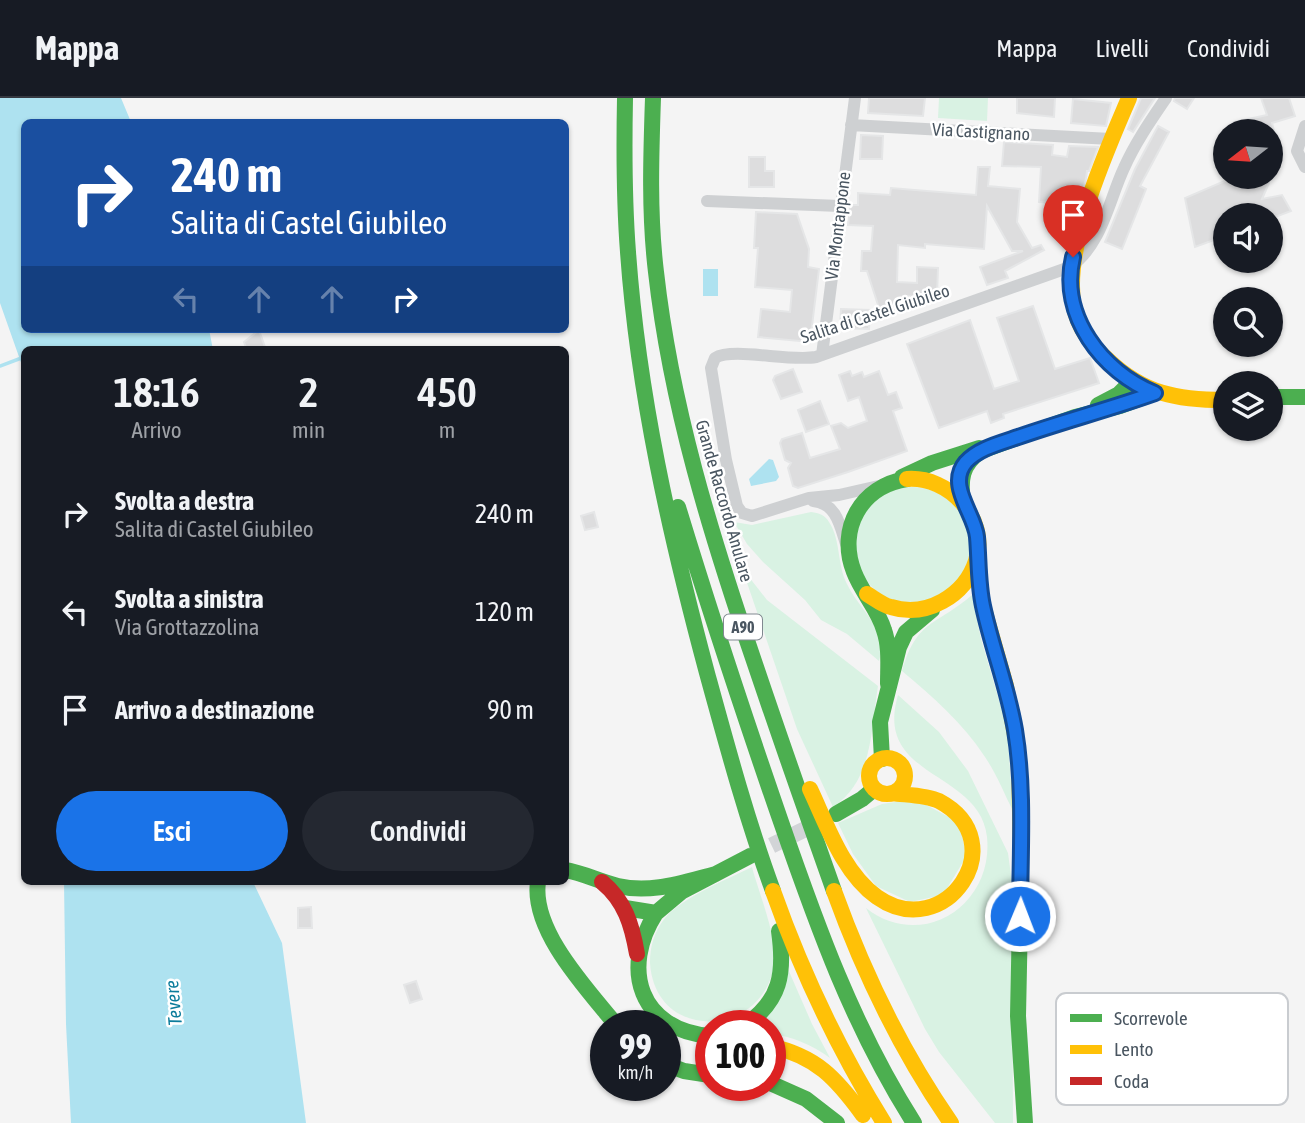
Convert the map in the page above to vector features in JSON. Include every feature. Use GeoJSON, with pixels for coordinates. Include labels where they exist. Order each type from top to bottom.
{"type":"FeatureCollection","features":[{"type":"Feature","properties":{"kind":"main road","name":"A90"},"geometry":{"type":"LineString","coordinates":[[625,98],[624,221],[634,321],[648,404],[705,597],[811,911],[865,1043],[914,1123]]}},
{"type":"Feature","properties":{"kind":"main road","name":"Grande Raccordo Anulare"},"geometry":{"type":"LineString","coordinates":[[653,98],[650,158],[652,223],[660,313],[687,449],[710,530],[842,914],[866,974],[891,1030],[908,1060],[951,1123]]}},
{"type":"Feature","properties":{"kind":"main road"},"geometry":{"type":"LineString","coordinates":[[1129,98],[1111,139],[1070,267],[1073,306],[1085,333],[1100,354],[1132,381],[1155,393],[1187,400],[1213,400]]}},
{"type":"Feature","properties":{"kind":"main road","name":"Salita di Castel Giubileo"},"geometry":{"type":"LineString","coordinates":[[1075,417],[1119,394],[1132,381]]}},
{"type":"Feature","properties":{"kind":"main road","name":"Salita di Castel Giubileo"},"geometry":{"type":"LineString","coordinates":[[889,483],[923,466],[989,447],[1075,417],[1121,406],[1155,393]]}},
{"type":"Feature","properties":{"kind":"main road"},"geometry":{"type":"LineString","coordinates":[[1283,397],[1305,397]]}},
{"type":"Feature","properties":{"kind":"main road"},"geometry":{"type":"LineString","coordinates":[[648,404],[665,505],[693,622],[734,771],[772,891],[827,1026],[855,1078],[884,1123]]}},
{"type":"Feature","properties":{"kind":"main road","name":"Salita di Castel Giubileo"},"geometry":{"type":"LineString","coordinates":[[963,503],[960,479],[964,465],[989,447]]}},
{"type":"Feature","properties":{"kind":"main road"},"geometry":{"type":"LineString","coordinates":[[888,684],[886,636],[880,618],[854,574],[849,552],[849,529],[855,511],[868,496],[889,483],[918,479],[930,481],[944,487],[963,503],[975,527],[982,602],[1007,694],[1019,757],[1021,841],[1018,1016],[1025,1123]]}},
{"type":"Feature","properties":{"kind":"main road"},"geometry":{"type":"LineString","coordinates":[[867,594],[884,606],[902,611],[921,610],[938,604],[955,594],[966,583],[977,554]]}},
{"type":"Feature","properties":{"kind":"main road"},"geometry":{"type":"LineString","coordinates":[[882,759],[880,722],[888,684],[904,635],[938,604]]}},
{"type":"Feature","properties":{"kind":"main road"},"geometry":{"type":"LineString","coordinates":[[776,723],[840,848],[866,887],[878,898],[898,907],[916,910],[941,904],[959,890],[971,870],[974,848],[968,825],[959,812],[942,801],[920,794],[881,793],[874,789],[869,780],[870,770],[882,759],[894,761],[904,773],[901,788],[892,793]]}},
{"type":"Feature","properties":{"kind":"main road"},"geometry":{"type":"LineString","coordinates":[[836,814],[874,789]]}},
{"type":"Feature","properties":{"kind":"main road"},"geometry":{"type":"LineString","coordinates":[[638,959],[642,937],[656,913],[681,892],[750,856]]}},
{"type":"Feature","properties":{"kind":"main road"},"geometry":{"type":"LineString","coordinates":[[569,871],[626,887],[658,888],[716,874]]}},
{"type":"Feature","properties":{"kind":"main road"},"geometry":{"type":"LineString","coordinates":[[594,877],[613,891],[625,908],[638,959],[641,987],[655,1012],[678,1030],[695,1033]]}},
{"type":"Feature","properties":{"kind":"main road"},"geometry":{"type":"LineString","coordinates":[[537,885],[536,903],[545,927],[605,1010]]}},
{"type":"Feature","properties":{"kind":"main road"},"geometry":{"type":"LineString","coordinates":[[764,1010],[781,978],[782,948],[772,891]]}},
{"type":"Feature","properties":{"kind":"main road"},"geometry":{"type":"LineString","coordinates":[[625,908],[656,913]]}},
{"type":"Feature","properties":{"kind":"main road"},"geometry":{"type":"LineString","coordinates":[[786,1051],[804,1056],[827,1070],[868,1123]]}},
{"type":"Feature","properties":{"kind":"main road"},"geometry":{"type":"LineString","coordinates":[[786,1090],[807,1100],[837,1123]]}},
{"type":"Feature","properties":{"kind":"street","name":"Via Montappone"},"geometry":{"type":"LineString","coordinates":[[822,355],[855,98]]}},
{"type":"Feature","properties":{"kind":"street","name":"Salita di Castel Giubileo"},"geometry":{"type":"LineString","coordinates":[[889,483],[803,500],[747,516],[740,512],[726,460],[711,368],[717,356],[727,354],[800,359],[822,355],[1070,267],[1090,246],[1129,157],[1166,98]]}},
{"type":"Feature","properties":{"kind":"street","name":"Via Castignano"},"geometry":{"type":"LineString","coordinates":[[851,125],[1111,139]]}},
{"type":"Feature","properties":{"kind":"street"},"geometry":{"type":"LineString","coordinates":[[1305,126],[1297,152],[1305,167]]}},
{"type":"Feature","properties":{"kind":"street"},"geometry":{"type":"LineString","coordinates":[[707,201],[840,206]]}},
{"type":"Feature","properties":{"kind":"street"},"geometry":{"type":"LineString","coordinates":[[803,500],[822,502],[832,509],[849,552]]}},
{"type":"Feature","properties":{"kind":"green space"},"geometry":{"type":"Polygon","coordinates":[[[939,98],[988,98],[987,121],[938,118],[939,98]]]}},
{"type":"Feature","properties":{"kind":"green space"},"geometry":{"type":"Polygon","coordinates":[[[912,487],[934,492],[953,504],[965,523],[970,545],[965,567],[953,586],[934,598],[912,603],[890,598],[871,586],[859,567],[854,545],[859,523],[871,504],[890,492],[912,487]]]}},
{"type":"Feature","properties":{"kind":"green space"},"geometry":{"type":"Polygon","coordinates":[[[811,512],[824,516],[833,529],[844,577],[880,639],[879,661],[847,634],[821,620],[805,600],[747,544],[734,522],[752,525],[811,512]]]}},
{"type":"Feature","properties":{"kind":"green space"},"geometry":{"type":"Polygon","coordinates":[[[742,568],[767,600],[878,686],[863,769],[846,796],[833,807],[797,729],[742,568]]]}},
{"type":"Feature","properties":{"kind":"green space"},"geometry":{"type":"Polygon","coordinates":[[[972,595],[981,639],[1007,727],[1013,811],[989,763],[967,733],[936,700],[902,671],[921,632],[972,595]]]}},
{"type":"Feature","properties":{"kind":"green space"},"geometry":{"type":"Polygon","coordinates":[[[898,695],[939,732],[968,771],[1008,853],[1012,883],[1013,1123],[995,1123],[939,1052],[866,908],[888,920],[910,925],[931,923],[950,915],[967,901],[979,883],[986,861],[987,837],[980,815],[967,798],[913,759],[900,743],[894,722],[898,695]]]}},
{"type":"Feature","properties":{"kind":"green space"},"geometry":{"type":"Polygon","coordinates":[[[915,799],[960,823],[966,857],[943,895],[910,902],[876,886],[853,854],[838,823],[882,804],[915,799]]]}},
{"type":"Feature","properties":{"kind":"green space"},"geometry":{"type":"Polygon","coordinates":[[[752,867],[773,942],[774,965],[766,989],[751,1007],[746,1010],[695,1010],[695,1019],[670,1007],[656,989],[650,963],[655,934],[661,923],[673,910],[752,867]]]}},
{"type":"Feature","properties":{"kind":"green space"},"geometry":{"type":"Polygon","coordinates":[[[788,969],[830,1058],[802,1042],[786,1037],[786,1010],[764,1010],[788,969]]]}},
{"type":"Feature","properties":{"kind":"water"},"geometry":{"type":"Polygon","coordinates":[[[0,98],[121,98],[130,119],[21,119],[21,333],[210,333],[212,346],[21,346],[21,362],[0,303],[0,98]]]}},
{"type":"Feature","properties":{"kind":"water"},"geometry":{"type":"Polygon","coordinates":[[[703,269],[718,269],[718,296],[703,296],[703,269]]]}},
{"type":"Feature","properties":{"kind":"water"},"geometry":{"type":"Polygon","coordinates":[[[769,459],[773,460],[779,477],[776,481],[751,486],[749,479],[769,459]]]}},
{"type":"Feature","properties":{"kind":"water","name":"Tevere"},"geometry":{"type":"Polygon","coordinates":[[[64,885],[254,885],[282,943],[306,1123],[71,1123],[66,1024],[64,885]]]}},
{"type":"Feature","properties":{"kind":"building"},"geometry":{"type":"Polygon","coordinates":[[[869,98],[925,98],[923,116],[868,113],[869,98]]]}},
{"type":"Feature","properties":{"kind":"building"},"geometry":{"type":"Polygon","coordinates":[[[1017,98],[1055,98],[1054,117],[1017,113],[1017,98]]]}},
{"type":"Feature","properties":{"kind":"building"},"geometry":{"type":"Polygon","coordinates":[[[1141,98],[1155,98],[1133,132],[1128,129],[1141,98]]]}},
{"type":"Feature","properties":{"kind":"building"},"geometry":{"type":"Polygon","coordinates":[[[1175,98],[1194,98],[1187,109],[1174,101],[1175,98]]]}},
{"type":"Feature","properties":{"kind":"building"},"geometry":{"type":"Polygon","coordinates":[[[1261,98],[1289,98],[1295,116],[1283,120],[1248,119],[1267,115],[1261,98]]]}},
{"type":"Feature","properties":{"kind":"building"},"geometry":{"type":"Polygon","coordinates":[[[1073,99],[1111,103],[1106,126],[1071,123],[1073,99]]]}},
{"type":"Feature","properties":{"kind":"building"},"geometry":{"type":"Polygon","coordinates":[[[1158,126],[1169,132],[1140,186],[1146,189],[1122,249],[1105,242],[1135,169],[1158,126]]]}},
{"type":"Feature","properties":{"kind":"building"},"geometry":{"type":"Polygon","coordinates":[[[861,135],[883,136],[882,159],[860,159],[861,135]]]}},
{"type":"Feature","properties":{"kind":"building"},"geometry":{"type":"Polygon","coordinates":[[[1004,142],[1053,145],[1052,155],[1067,157],[1069,146],[1098,147],[1087,171],[1078,204],[1039,202],[1041,167],[1002,166],[1004,142]]]}},
{"type":"Feature","properties":{"kind":"building"},"geometry":{"type":"Polygon","coordinates":[[[749,157],[765,157],[765,171],[774,171],[774,187],[749,187],[749,157]]]}},
{"type":"Feature","properties":{"kind":"building"},"geometry":{"type":"Polygon","coordinates":[[[978,167],[990,167],[988,186],[1020,189],[1017,222],[1032,248],[1041,245],[1044,250],[1005,271],[1008,278],[987,285],[980,267],[1023,251],[1012,251],[987,206],[984,249],[925,244],[925,248],[898,245],[897,282],[917,283],[917,267],[938,268],[937,297],[903,296],[902,312],[880,311],[867,271],[861,271],[862,251],[871,251],[873,226],[848,225],[850,205],[858,205],[858,193],[890,195],[891,188],[976,195],[978,167]]]}},
{"type":"Feature","properties":{"kind":"building"},"geometry":{"type":"Polygon","coordinates":[[[1213,186],[1213,189],[1266,189],[1262,199],[1282,195],[1291,211],[1283,214],[1283,203],[1213,203],[1213,240],[1195,247],[1185,198],[1213,186]]]}},
{"type":"Feature","properties":{"kind":"building"},"geometry":{"type":"Polygon","coordinates":[[[756,212],[797,214],[809,249],[808,267],[819,269],[810,342],[758,337],[761,309],[790,312],[792,290],[755,287],[758,248],[754,248],[756,212]]]}},
{"type":"Feature","properties":{"kind":"building"},"geometry":{"type":"Polygon","coordinates":[[[1033,306],[1055,369],[1090,358],[1099,383],[1003,414],[1004,418],[991,423],[987,411],[939,428],[907,344],[970,320],[994,389],[1019,381],[997,318],[1033,306]]]}},
{"type":"Feature","properties":{"kind":"building"},"geometry":{"type":"Polygon","coordinates":[[[841,309],[870,310],[869,329],[840,328],[841,309]]]}},
{"type":"Feature","properties":{"kind":"building"},"geometry":{"type":"Polygon","coordinates":[[[255,333],[260,333],[265,346],[246,346],[244,342],[255,333]]]}},
{"type":"Feature","properties":{"kind":"building"},"geometry":{"type":"Polygon","coordinates":[[[793,369],[802,392],[781,399],[773,380],[775,376],[793,369]]]}},
{"type":"Feature","properties":{"kind":"building"},"geometry":{"type":"Polygon","coordinates":[[[850,371],[852,376],[862,372],[864,377],[879,371],[888,395],[896,392],[902,408],[893,411],[907,451],[798,488],[793,486],[788,468],[791,463],[785,460],[780,443],[782,439],[802,433],[810,458],[840,449],[831,426],[841,423],[848,428],[867,421],[859,397],[848,401],[839,375],[850,371]]]}},
{"type":"Feature","properties":{"kind":"building"},"geometry":{"type":"Polygon","coordinates":[[[820,401],[829,424],[806,432],[798,410],[820,401]]]}},
{"type":"Feature","properties":{"kind":"building"},"geometry":{"type":"Polygon","coordinates":[[[594,512],[598,527],[585,530],[581,516],[594,512]]]}},
{"type":"Feature","properties":{"kind":"building"},"geometry":{"type":"Polygon","coordinates":[[[311,907],[312,928],[298,928],[298,908],[311,907]]]}},
{"type":"Feature","properties":{"kind":"building"},"geometry":{"type":"Polygon","coordinates":[[[416,981],[422,999],[410,1003],[404,985],[416,981]]]}},
{"type":"Feature","properties":{"kind":"waterway"},"geometry":{"type":"LineString","coordinates":[[0,366],[21,358]]}},
{"type":"Feature","properties":{"kind":"tunnel"},"geometry":{"type":"LineString","coordinates":[[750,856],[818,823]]}},
{"type":"Feature","properties":{"kind":"traffic: fast"},"geometry":{"type":"LineString","coordinates":[[625,98],[628,252],[639,358],[657,464],[707,673],[746,810],[773,891]]}},
{"type":"Feature","properties":{"kind":"traffic: fast"},"geometry":{"type":"LineString","coordinates":[[653,98],[652,228],[663,322],[682,421],[723,566],[834,891]]}},
{"type":"Feature","properties":{"kind":"traffic: fast"},"geometry":{"type":"LineString","coordinates":[[1098,405],[1119,394],[1132,381]]}},
{"type":"Feature","properties":{"kind":"traffic: fast"},"geometry":{"type":"LineString","coordinates":[[963,503],[963,474],[969,462],[981,451],[1075,417],[1120,406],[1155,393]]}},
{"type":"Feature","properties":{"kind":"traffic: fast"},"geometry":{"type":"LineString","coordinates":[[1283,397],[1305,397]]}},
{"type":"Feature","properties":{"kind":"traffic: fast"},"geometry":{"type":"LineString","coordinates":[[902,477],[932,463],[979,448]]}},
{"type":"Feature","properties":{"kind":"traffic: fast"},"geometry":{"type":"LineString","coordinates":[[888,684],[886,636],[878,615],[854,572],[849,540],[851,526],[866,500],[877,490],[907,479]]}},
{"type":"Feature","properties":{"kind":"traffic: fast"},"geometry":{"type":"LineString","coordinates":[[678,507],[753,741],[823,937],[873,1050],[914,1123]]}},
{"type":"Feature","properties":{"kind":"traffic: fast"},"geometry":{"type":"LineString","coordinates":[[882,759],[880,722],[899,647],[906,632],[932,610]]}},
{"type":"Feature","properties":{"kind":"traffic: fast"},"geometry":{"type":"LineString","coordinates":[[836,814],[874,789]]}},
{"type":"Feature","properties":{"kind":"traffic: fast"},"geometry":{"type":"LineString","coordinates":[[625,908],[656,913],[681,892],[750,856]]}},
{"type":"Feature","properties":{"kind":"traffic: fast"},"geometry":{"type":"LineString","coordinates":[[1021,868],[1018,1016],[1025,1123]]}},
{"type":"Feature","properties":{"kind":"traffic: fast"},"geometry":{"type":"LineString","coordinates":[[569,871],[618,886],[643,889],[716,874]]}},
{"type":"Feature","properties":{"kind":"traffic: fast"},"geometry":{"type":"LineString","coordinates":[[538,885],[538,901],[552,940],[577,978],[604,1010]]}},
{"type":"Feature","properties":{"kind":"traffic: fast"},"geometry":{"type":"LineString","coordinates":[[656,913],[645,934],[639,955],[643,993],[653,1009],[667,1022],[695,1033]]}},
{"type":"Feature","properties":{"kind":"traffic: fast"},"geometry":{"type":"LineString","coordinates":[[763,1010],[778,985],[781,960],[779,931]]}},
{"type":"Feature","properties":{"kind":"traffic: fast"},"geometry":{"type":"LineString","coordinates":[[681,1070],[695,1073]]}},
{"type":"Feature","properties":{"kind":"traffic: fast"},"geometry":{"type":"LineString","coordinates":[[786,1090],[806,1099],[837,1123]]}},
{"type":"Feature","properties":{"kind":"traffic: slow"},"geometry":{"type":"LineString","coordinates":[[1129,98],[1098,173],[1080,230],[1072,284],[1076,315],[1096,349],[1135,381],[1162,393],[1213,400]]}},
{"type":"Feature","properties":{"kind":"traffic: slow"},"geometry":{"type":"LineString","coordinates":[[867,594],[884,605],[904,610],[930,607],[954,594],[971,573],[976,561],[977,530],[962,503],[951,492],[937,484],[907,479]]}},
{"type":"Feature","properties":{"kind":"traffic: slow"},"geometry":{"type":"LineString","coordinates":[[977,554],[982,602],[1006,686],[1019,757],[1021,868]]}},
{"type":"Feature","properties":{"kind":"traffic: slow"},"geometry":{"type":"LineString","coordinates":[[887,758],[899,764],[905,776],[899,788],[887,794],[875,788],[869,776],[875,764],[887,758]]}},
{"type":"Feature","properties":{"kind":"traffic: slow"},"geometry":{"type":"LineString","coordinates":[[810,789],[845,862],[865,887],[877,897],[902,908],[926,908],[947,899],[962,882],[971,862],[971,840],[961,819],[939,801],[892,793]]}},
{"type":"Feature","properties":{"kind":"traffic: slow"},"geometry":{"type":"LineString","coordinates":[[773,891],[822,1010],[884,1123]]}},
{"type":"Feature","properties":{"kind":"traffic: slow"},"geometry":{"type":"LineString","coordinates":[[834,891],[885,1011],[916,1068],[951,1123]]}},
{"type":"Feature","properties":{"kind":"traffic: slow"},"geometry":{"type":"LineString","coordinates":[[786,1050],[824,1070],[863,1115]]}},
{"type":"Feature","properties":{"kind":"traffic: jam"},"geometry":{"type":"LineString","coordinates":[[602,882],[622,905],[633,933],[637,954]]}},
{"type":"Feature","properties":{"kind":"route"},"geometry":{"type":"LineString","coordinates":[[1020,916],[1021,841],[1017,742],[1006,686],[982,602],[975,527],[963,503],[960,479],[965,463],[989,447],[1155,393],[1132,381],[1109,363],[1085,333],[1071,297],[1070,267],[1073,257]]}}]}
